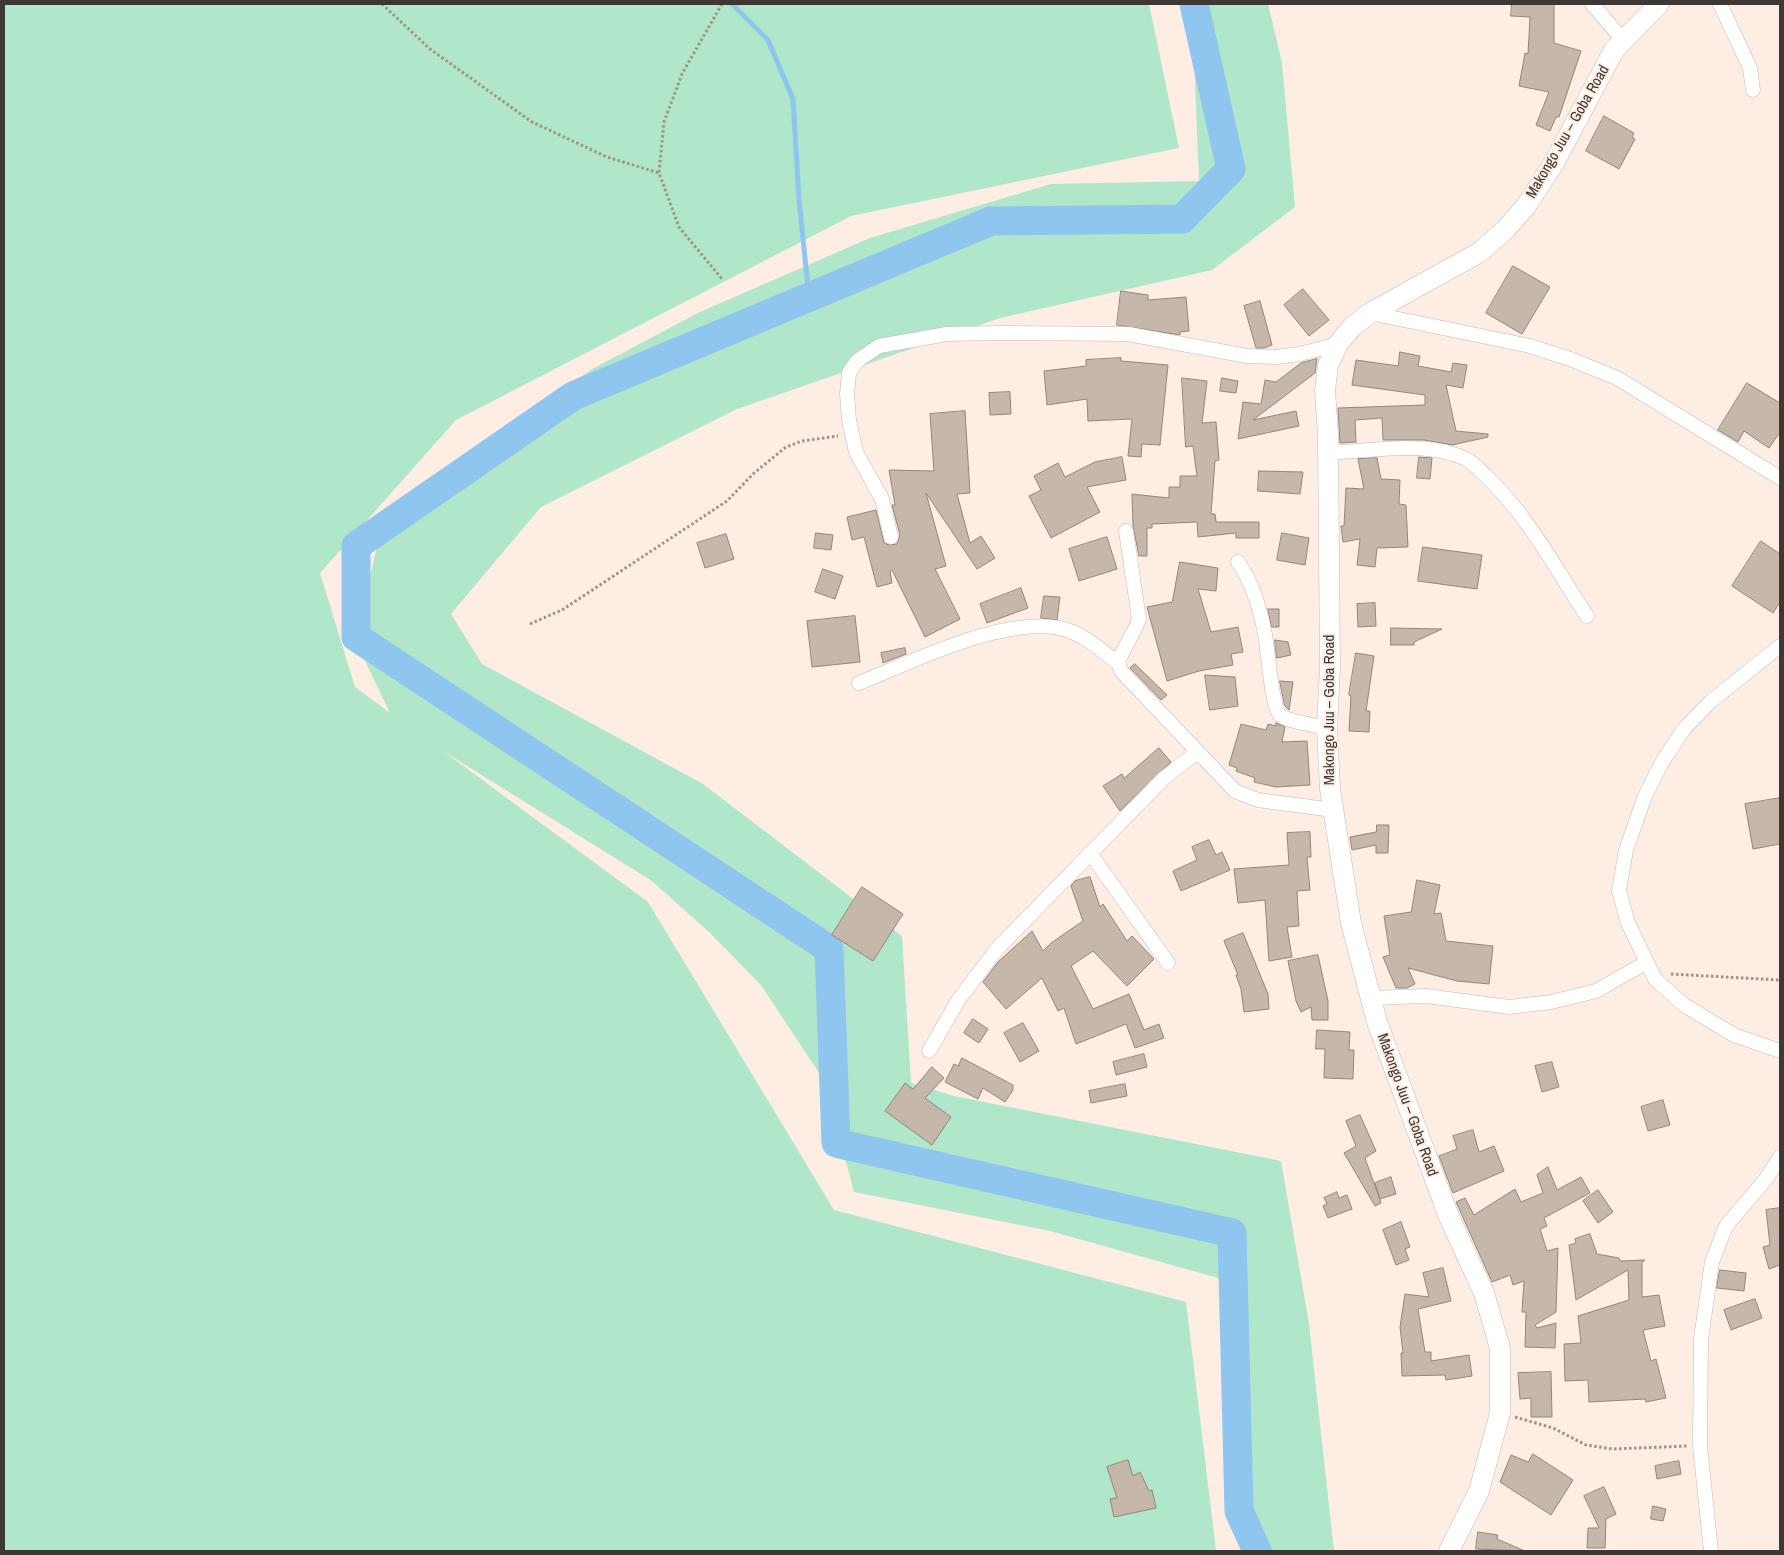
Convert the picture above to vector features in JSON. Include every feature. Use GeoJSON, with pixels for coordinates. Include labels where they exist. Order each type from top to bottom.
{"type":"FeatureCollection","features":[{"type":"Feature","properties":{"kind":"street"},"geometry":{"type":"LineString","coordinates":[[1592,4],[1623,40]]}},
{"type":"Feature","properties":{"kind":"street","name":"Makongo Juu – Goba Road"},"geometry":{"type":"LineString","coordinates":[[1449,1551],[1479,1490],[1500,1413],[1500,1348],[1484,1293],[1449,1217],[1411,1116],[1371,998],[1351,923],[1333,810],[1328,728],[1330,668],[1328,453],[1325,390],[1328,365],[1338,344],[1352,327],[1370,313],[1480,252],[1506,229],[1526,206],[1555,161],[1614,50],[1659,4]]}},
{"type":"Feature","properties":{"kind":"street"},"geometry":{"type":"LineString","coordinates":[[1720,4],[1750,68],[1753,90]]}},
{"type":"Feature","properties":{"kind":"street"},"geometry":{"type":"LineString","coordinates":[[1370,313],[1530,346],[1578,362],[1616,378],[1780,478]]}},
{"type":"Feature","properties":{"kind":"street"},"geometry":{"type":"LineString","coordinates":[[890,537],[882,499],[856,452],[851,435],[847,394],[849,373],[857,361],[866,353],[879,346],[947,334],[1128,334],[1247,356],[1275,357],[1300,354],[1338,344]]}},
{"type":"Feature","properties":{"kind":"street"},"geometry":{"type":"LineString","coordinates":[[1328,453],[1424,448],[1452,453],[1472,461],[1504,493],[1526,520],[1587,616]]}},
{"type":"Feature","properties":{"kind":"street"},"geometry":{"type":"LineString","coordinates":[[1118,663],[1135,633],[1139,619],[1126,531]]}},
{"type":"Feature","properties":{"kind":"street"},"geometry":{"type":"LineString","coordinates":[[1238,562],[1249,577],[1260,610],[1270,663],[1275,710],[1283,718],[1328,728]]}},
{"type":"Feature","properties":{"kind":"street"},"geometry":{"type":"LineString","coordinates":[[859,683],[943,649],[1009,628],[1054,627],[1068,630],[1087,640],[1118,663],[1122,672],[1235,791],[1258,800],[1333,810]]}},
{"type":"Feature","properties":{"kind":"street"},"geometry":{"type":"LineString","coordinates":[[1780,646],[1710,702],[1684,728],[1662,762],[1645,796],[1626,850],[1619,891],[1628,923],[1655,979],[1684,1005],[1734,1036],[1780,1051]]}},
{"type":"Feature","properties":{"kind":"street"},"geometry":{"type":"LineString","coordinates":[[929,1051],[959,999],[997,949],[1163,779],[1197,752]]}},
{"type":"Feature","properties":{"kind":"street"},"geometry":{"type":"LineString","coordinates":[[1090,853],[1168,963]]}},
{"type":"Feature","properties":{"kind":"street"},"geometry":{"type":"LineString","coordinates":[[1371,998],[1426,996],[1509,1007],[1551,1002],[1596,991],[1649,967]]}},
{"type":"Feature","properties":{"kind":"street"},"geometry":{"type":"LineString","coordinates":[[1711,1551],[1700,1446],[1701,1339],[1712,1262],[1726,1226],[1766,1179],[1780,1158]]}},
{"type":"Feature","properties":{"kind":"path"},"geometry":{"type":"LineString","coordinates":[[382,4],[430,49],[532,122],[607,157],[659,174]]}},
{"type":"Feature","properties":{"kind":"path"},"geometry":{"type":"LineString","coordinates":[[722,4],[682,74],[664,122],[659,174],[679,227],[722,279]]}},
{"type":"Feature","properties":{"kind":"path"},"geometry":{"type":"LineString","coordinates":[[530,624],[562,610],[727,501],[753,474],[786,447],[802,441],[851,435]]}},
{"type":"Feature","properties":{"kind":"path"},"geometry":{"type":"LineString","coordinates":[[1649,967],[1697,977],[1780,980]]}},
{"type":"Feature","properties":{"kind":"path"},"geometry":{"type":"LineString","coordinates":[[1500,1413],[1553,1428],[1586,1445],[1613,1449],[1700,1446]]}},
{"type":"Feature","properties":{"kind":"green space"},"geometry":{"type":"Polygon","coordinates":[[[4,4],[1149,4],[1179,148],[851,216],[456,420],[320,573],[355,687],[390,713],[355,640],[381,530],[428,489],[532,409],[594,368],[700,312],[870,238],[1051,184],[1199,181],[1192,4],[1268,4],[1282,63],[1295,207],[1212,270],[1000,318],[737,409],[541,507],[451,614],[482,664],[703,784],[902,936],[911,1083],[954,1096],[1281,1161],[1309,1324],[1334,1551],[1257,1551],[1228,1476],[1222,1279],[1050,1231],[854,1192],[825,1082],[761,985],[710,933],[652,881],[443,751],[648,902],[834,1210],[1186,1302],[1216,1551],[4,1551],[4,4]]]}},
{"type":"Feature","properties":{"kind":"building"},"geometry":{"type":"Polygon","coordinates":[[[1512,4],[1554,4],[1554,43],[1581,51],[1559,117],[1556,117],[1550,131],[1536,125],[1549,92],[1519,86],[1525,53],[1528,54],[1530,17],[1511,16],[1512,4]]]}},
{"type":"Feature","properties":{"kind":"building"},"geometry":{"type":"Polygon","coordinates":[[[1604,116],[1634,133],[1632,137],[1635,139],[1619,169],[1586,151],[1604,116]]]}},
{"type":"Feature","properties":{"kind":"building"},"geometry":{"type":"Polygon","coordinates":[[[1513,266],[1550,287],[1522,334],[1486,313],[1513,266]]]}},
{"type":"Feature","properties":{"kind":"building"},"geometry":{"type":"Polygon","coordinates":[[[1303,289],[1329,320],[1309,336],[1284,305],[1303,289]]]}},
{"type":"Feature","properties":{"kind":"building"},"geometry":{"type":"Polygon","coordinates":[[[1121,291],[1148,295],[1148,300],[1186,297],[1189,331],[1180,332],[1180,335],[1117,325],[1121,291]]]}},
{"type":"Feature","properties":{"kind":"building"},"geometry":{"type":"Polygon","coordinates":[[[1260,301],[1272,345],[1256,348],[1244,306],[1260,301]]]}},
{"type":"Feature","properties":{"kind":"building"},"geometry":{"type":"Polygon","coordinates":[[[1400,352],[1420,356],[1418,366],[1451,372],[1453,363],[1467,365],[1463,388],[1446,385],[1456,431],[1488,434],[1488,437],[1452,445],[1424,440],[1383,440],[1382,418],[1355,420],[1356,442],[1340,443],[1338,408],[1425,405],[1425,395],[1352,385],[1356,360],[1398,366],[1400,352]]]}},
{"type":"Feature","properties":{"kind":"building"},"geometry":{"type":"Polygon","coordinates":[[[1121,358],[1121,361],[1168,365],[1160,445],[1142,444],[1141,457],[1128,456],[1132,419],[1088,421],[1087,399],[1047,405],[1044,371],[1086,366],[1086,360],[1121,358]]]}},
{"type":"Feature","properties":{"kind":"building"},"geometry":{"type":"Polygon","coordinates":[[[1317,359],[1315,373],[1253,420],[1296,411],[1299,426],[1238,439],[1243,402],[1261,404],[1265,380],[1276,382],[1301,363],[1317,359]]]}},
{"type":"Feature","properties":{"kind":"building"},"geometry":{"type":"Polygon","coordinates":[[[1182,378],[1207,381],[1202,423],[1216,422],[1219,460],[1215,461],[1211,514],[1215,514],[1216,522],[1259,522],[1259,538],[1236,538],[1236,533],[1198,537],[1197,522],[1152,524],[1152,528],[1147,528],[1147,556],[1139,556],[1133,526],[1132,494],[1169,498],[1169,487],[1180,487],[1180,476],[1197,476],[1193,446],[1186,447],[1182,378]]]}},
{"type":"Feature","properties":{"kind":"building"},"geometry":{"type":"Polygon","coordinates":[[[1222,378],[1238,381],[1236,393],[1220,391],[1222,378]]]}},
{"type":"Feature","properties":{"kind":"building"},"geometry":{"type":"Polygon","coordinates":[[[1747,383],[1780,403],[1780,432],[1769,448],[1744,431],[1738,442],[1718,430],[1747,383]]]}},
{"type":"Feature","properties":{"kind":"building"},"geometry":{"type":"Polygon","coordinates":[[[1010,392],[1011,414],[990,415],[989,393],[1010,392]]]}},
{"type":"Feature","properties":{"kind":"building"},"geometry":{"type":"Polygon","coordinates":[[[965,411],[970,493],[957,494],[970,543],[981,536],[995,558],[977,569],[926,493],[946,566],[935,569],[960,619],[925,637],[892,570],[890,571],[892,583],[877,587],[864,537],[852,540],[847,517],[876,510],[884,543],[889,545],[897,544],[900,535],[892,505],[895,505],[889,470],[934,471],[930,414],[965,411]]]}},
{"type":"Feature","properties":{"kind":"building"},"geometry":{"type":"Polygon","coordinates":[[[1122,457],[1126,480],[1087,487],[1100,512],[1051,538],[1029,496],[1041,490],[1034,476],[1058,463],[1065,477],[1095,462],[1122,457]]]}},
{"type":"Feature","properties":{"kind":"building"},"geometry":{"type":"Polygon","coordinates":[[[1419,457],[1432,458],[1430,479],[1417,478],[1419,457]]]}},
{"type":"Feature","properties":{"kind":"building"},"geometry":{"type":"Polygon","coordinates":[[[1377,458],[1381,479],[1400,480],[1399,504],[1406,505],[1408,547],[1377,548],[1375,567],[1357,565],[1360,539],[1343,542],[1341,526],[1344,526],[1346,488],[1364,489],[1358,459],[1377,458]]]}},
{"type":"Feature","properties":{"kind":"building"},"geometry":{"type":"Polygon","coordinates":[[[1259,471],[1303,472],[1300,494],[1258,491],[1259,471]]]}},
{"type":"Feature","properties":{"kind":"building"},"geometry":{"type":"Polygon","coordinates":[[[816,533],[833,535],[831,550],[814,548],[816,533]]]}},
{"type":"Feature","properties":{"kind":"building"},"geometry":{"type":"Polygon","coordinates":[[[1282,533],[1309,538],[1305,565],[1277,560],[1282,533]]]}},
{"type":"Feature","properties":{"kind":"building"},"geometry":{"type":"Polygon","coordinates":[[[726,534],[734,559],[705,568],[697,543],[726,534]]]}},
{"type":"Feature","properties":{"kind":"building"},"geometry":{"type":"Polygon","coordinates":[[[1107,537],[1117,569],[1079,581],[1069,549],[1107,537]]]}},
{"type":"Feature","properties":{"kind":"building"},"geometry":{"type":"Polygon","coordinates":[[[1761,541],[1780,554],[1780,602],[1773,613],[1732,586],[1761,541]]]}},
{"type":"Feature","properties":{"kind":"building"},"geometry":{"type":"Polygon","coordinates":[[[1423,547],[1482,555],[1477,589],[1418,581],[1423,547]]]}},
{"type":"Feature","properties":{"kind":"building"},"geometry":{"type":"Polygon","coordinates":[[[1180,562],[1218,568],[1216,591],[1198,589],[1211,632],[1238,627],[1243,652],[1231,654],[1233,665],[1199,671],[1167,681],[1147,607],[1172,602],[1180,562]]]}},
{"type":"Feature","properties":{"kind":"building"},"geometry":{"type":"Polygon","coordinates":[[[823,569],[843,576],[835,599],[815,592],[823,569]]]}},
{"type":"Feature","properties":{"kind":"building"},"geometry":{"type":"Polygon","coordinates":[[[1021,588],[1028,608],[987,623],[980,604],[1021,588]]]}},
{"type":"Feature","properties":{"kind":"building"},"geometry":{"type":"Polygon","coordinates":[[[1044,596],[1060,597],[1057,620],[1041,618],[1044,596]]]}},
{"type":"Feature","properties":{"kind":"building"},"geometry":{"type":"Polygon","coordinates":[[[1375,603],[1376,626],[1358,627],[1357,604],[1375,603]]]}},
{"type":"Feature","properties":{"kind":"building"},"geometry":{"type":"Polygon","coordinates":[[[1268,609],[1279,609],[1279,627],[1272,627],[1268,609]]]}},
{"type":"Feature","properties":{"kind":"building"},"geometry":{"type":"Polygon","coordinates":[[[855,616],[860,662],[812,667],[807,621],[855,616]]]}},
{"type":"Feature","properties":{"kind":"building"},"geometry":{"type":"Polygon","coordinates":[[[1391,628],[1442,629],[1414,642],[1414,645],[1391,645],[1391,628]]]}},
{"type":"Feature","properties":{"kind":"building"},"geometry":{"type":"Polygon","coordinates":[[[1275,640],[1288,642],[1291,655],[1277,658],[1275,640]]]}},
{"type":"Feature","properties":{"kind":"building"},"geometry":{"type":"Polygon","coordinates":[[[905,648],[906,654],[883,663],[881,653],[905,648]]]}},
{"type":"Feature","properties":{"kind":"building"},"geometry":{"type":"Polygon","coordinates":[[[1356,653],[1374,656],[1366,711],[1370,711],[1369,732],[1349,731],[1351,696],[1349,695],[1356,653]]]}},
{"type":"Feature","properties":{"kind":"building"},"geometry":{"type":"Polygon","coordinates":[[[1135,664],[1167,695],[1161,700],[1130,668],[1135,664]]]}},
{"type":"Feature","properties":{"kind":"building"},"geometry":{"type":"Polygon","coordinates":[[[1205,675],[1235,677],[1238,706],[1210,710],[1205,675]]]}},
{"type":"Feature","properties":{"kind":"building"},"geometry":{"type":"Polygon","coordinates":[[[1280,681],[1293,682],[1289,710],[1285,706],[1280,681]]]}},
{"type":"Feature","properties":{"kind":"building"},"geometry":{"type":"Polygon","coordinates":[[[1276,723],[1285,727],[1282,742],[1307,741],[1310,785],[1276,787],[1254,782],[1255,778],[1236,771],[1237,768],[1229,765],[1241,724],[1266,730],[1268,724],[1276,726],[1276,723]]]}},
{"type":"Feature","properties":{"kind":"building"},"geometry":{"type":"Polygon","coordinates":[[[1159,748],[1171,762],[1120,811],[1103,786],[1122,774],[1124,778],[1159,748]]]}},
{"type":"Feature","properties":{"kind":"building"},"geometry":{"type":"Polygon","coordinates":[[[1780,798],[1780,844],[1753,849],[1745,804],[1780,798]]]}},
{"type":"Feature","properties":{"kind":"building"},"geometry":{"type":"Polygon","coordinates":[[[1377,825],[1389,825],[1388,853],[1376,853],[1376,845],[1352,850],[1350,837],[1376,832],[1377,825]]]}},
{"type":"Feature","properties":{"kind":"building"},"geometry":{"type":"Polygon","coordinates":[[[1310,832],[1311,857],[1307,857],[1310,890],[1297,891],[1299,926],[1287,927],[1292,957],[1269,961],[1265,900],[1238,903],[1234,869],[1289,865],[1287,833],[1310,832]]]}},
{"type":"Feature","properties":{"kind":"building"},"geometry":{"type":"Polygon","coordinates":[[[1209,840],[1216,855],[1222,852],[1230,870],[1181,891],[1173,871],[1197,860],[1192,847],[1209,840]]]}},
{"type":"Feature","properties":{"kind":"building"},"geometry":{"type":"Polygon","coordinates":[[[1090,877],[1100,907],[1103,904],[1127,941],[1132,936],[1154,959],[1127,986],[1093,951],[1071,966],[1093,1009],[1129,994],[1144,1030],[1159,1024],[1164,1038],[1135,1048],[1126,1024],[1076,1044],[1064,1008],[1058,1011],[1042,978],[1006,1009],[983,982],[998,962],[1032,931],[1043,951],[1051,943],[1083,921],[1071,886],[1075,881],[1090,877]]]}},
{"type":"Feature","properties":{"kind":"building"},"geometry":{"type":"Polygon","coordinates":[[[1417,880],[1440,885],[1434,914],[1441,913],[1446,941],[1493,946],[1489,984],[1457,981],[1408,968],[1415,984],[1407,988],[1396,988],[1383,957],[1390,955],[1384,916],[1411,912],[1417,880]]]}},
{"type":"Feature","properties":{"kind":"building"},"geometry":{"type":"Polygon","coordinates":[[[862,887],[903,914],[873,961],[832,935],[862,887]]]}},
{"type":"Feature","properties":{"kind":"building"},"geometry":{"type":"Polygon","coordinates":[[[1243,933],[1268,994],[1269,1009],[1244,1012],[1241,989],[1236,975],[1238,975],[1224,941],[1243,933]]]}},
{"type":"Feature","properties":{"kind":"building"},"geometry":{"type":"Polygon","coordinates":[[[1318,955],[1328,1001],[1328,1020],[1312,1020],[1311,1007],[1301,1012],[1296,1001],[1288,961],[1318,955]]]}},
{"type":"Feature","properties":{"kind":"building"},"geometry":{"type":"Polygon","coordinates":[[[973,1019],[988,1029],[979,1043],[964,1033],[973,1019]]]}},
{"type":"Feature","properties":{"kind":"building"},"geometry":{"type":"Polygon","coordinates":[[[1023,1023],[1039,1051],[1020,1062],[1004,1033],[1023,1023]]]}},
{"type":"Feature","properties":{"kind":"building"},"geometry":{"type":"Polygon","coordinates":[[[1317,1030],[1350,1032],[1349,1050],[1354,1050],[1353,1079],[1324,1078],[1325,1049],[1316,1049],[1317,1030]]]}},
{"type":"Feature","properties":{"kind":"building"},"geometry":{"type":"Polygon","coordinates":[[[1144,1054],[1147,1067],[1116,1075],[1113,1062],[1144,1054]]]}},
{"type":"Feature","properties":{"kind":"building"},"geometry":{"type":"Polygon","coordinates":[[[962,1058],[1013,1085],[1013,1090],[1005,1102],[983,1088],[978,1099],[945,1082],[954,1064],[958,1066],[962,1058]]]}},
{"type":"Feature","properties":{"kind":"building"},"geometry":{"type":"Polygon","coordinates":[[[1552,1062],[1559,1087],[1542,1092],[1535,1066],[1552,1062]]]}},
{"type":"Feature","properties":{"kind":"building"},"geometry":{"type":"Polygon","coordinates":[[[932,1067],[944,1078],[925,1098],[951,1117],[932,1145],[885,1111],[905,1083],[913,1089],[932,1067]]]}},
{"type":"Feature","properties":{"kind":"building"},"geometry":{"type":"Polygon","coordinates":[[[1125,1084],[1127,1096],[1091,1103],[1089,1091],[1125,1084]]]}},
{"type":"Feature","properties":{"kind":"building"},"geometry":{"type":"Polygon","coordinates":[[[1663,1100],[1670,1125],[1648,1131],[1641,1107],[1663,1100]]]}},
{"type":"Feature","properties":{"kind":"building"},"geometry":{"type":"Polygon","coordinates":[[[1360,1115],[1376,1151],[1365,1158],[1381,1203],[1375,1206],[1344,1153],[1356,1146],[1346,1121],[1360,1115]]]}},
{"type":"Feature","properties":{"kind":"building"},"geometry":{"type":"Polygon","coordinates":[[[1473,1130],[1479,1152],[1494,1146],[1504,1171],[1453,1193],[1439,1156],[1457,1149],[1453,1136],[1473,1130]]]}},
{"type":"Feature","properties":{"kind":"building"},"geometry":{"type":"Polygon","coordinates":[[[1548,1167],[1557,1190],[1581,1177],[1590,1193],[1544,1218],[1547,1226],[1540,1229],[1547,1251],[1558,1248],[1556,1312],[1535,1325],[1537,1328],[1556,1323],[1555,1348],[1525,1347],[1526,1312],[1522,1312],[1524,1281],[1513,1285],[1510,1275],[1492,1282],[1456,1202],[1465,1198],[1474,1215],[1515,1189],[1521,1202],[1543,1193],[1537,1175],[1548,1167]]]}},
{"type":"Feature","properties":{"kind":"building"},"geometry":{"type":"Polygon","coordinates":[[[1391,1177],[1396,1194],[1380,1199],[1375,1183],[1391,1177]]]}},
{"type":"Feature","properties":{"kind":"building"},"geometry":{"type":"Polygon","coordinates":[[[1598,1190],[1613,1212],[1598,1223],[1583,1201],[1598,1190]]]}},
{"type":"Feature","properties":{"kind":"building"},"geometry":{"type":"Polygon","coordinates":[[[1337,1192],[1339,1198],[1347,1195],[1352,1209],[1328,1218],[1323,1206],[1327,1204],[1324,1198],[1337,1192]]]}},
{"type":"Feature","properties":{"kind":"building"},"geometry":{"type":"Polygon","coordinates":[[[1780,1208],[1780,1265],[1769,1269],[1763,1247],[1770,1245],[1766,1210],[1780,1208]]]}},
{"type":"Feature","properties":{"kind":"building"},"geometry":{"type":"Polygon","coordinates":[[[1401,1222],[1410,1247],[1405,1249],[1409,1260],[1396,1265],[1383,1230],[1401,1222]]]}},
{"type":"Feature","properties":{"kind":"building"},"geometry":{"type":"Polygon","coordinates":[[[1590,1234],[1597,1254],[1619,1258],[1620,1261],[1645,1260],[1642,1262],[1642,1297],[1659,1295],[1665,1326],[1643,1330],[1651,1361],[1656,1359],[1666,1398],[1646,1402],[1645,1399],[1589,1402],[1588,1380],[1565,1381],[1564,1344],[1581,1343],[1578,1316],[1629,1300],[1628,1270],[1576,1300],[1569,1245],[1576,1243],[1575,1239],[1590,1234]]]}},
{"type":"Feature","properties":{"kind":"building"},"geometry":{"type":"Polygon","coordinates":[[[1443,1268],[1451,1301],[1418,1309],[1425,1352],[1431,1352],[1431,1361],[1469,1355],[1472,1376],[1446,1380],[1445,1375],[1402,1376],[1401,1353],[1403,1353],[1400,1327],[1405,1294],[1429,1297],[1423,1273],[1443,1268]]]}},
{"type":"Feature","properties":{"kind":"building"},"geometry":{"type":"Polygon","coordinates":[[[1720,1270],[1746,1273],[1744,1291],[1717,1288],[1720,1270]]]}},
{"type":"Feature","properties":{"kind":"building"},"geometry":{"type":"Polygon","coordinates":[[[1755,1299],[1762,1318],[1731,1330],[1724,1310],[1755,1299]]]}},
{"type":"Feature","properties":{"kind":"building"},"geometry":{"type":"Polygon","coordinates":[[[1551,1372],[1552,1417],[1531,1417],[1531,1398],[1520,1399],[1518,1373],[1551,1372]]]}},
{"type":"Feature","properties":{"kind":"building"},"geometry":{"type":"Polygon","coordinates":[[[1533,1454],[1573,1480],[1551,1515],[1500,1482],[1511,1455],[1528,1462],[1533,1454]]]}},
{"type":"Feature","properties":{"kind":"building"},"geometry":{"type":"Polygon","coordinates":[[[1128,1460],[1133,1476],[1140,1472],[1149,1491],[1152,1490],[1156,1508],[1114,1517],[1110,1499],[1117,1498],[1107,1467],[1128,1460]]]}},
{"type":"Feature","properties":{"kind":"building"},"geometry":{"type":"Polygon","coordinates":[[[1679,1461],[1681,1474],[1657,1479],[1655,1466],[1679,1461]]]}},
{"type":"Feature","properties":{"kind":"building"},"geometry":{"type":"Polygon","coordinates":[[[1604,1487],[1616,1514],[1606,1519],[1605,1548],[1587,1548],[1588,1528],[1599,1528],[1584,1496],[1604,1487]]]}},
{"type":"Feature","properties":{"kind":"building"},"geometry":{"type":"Polygon","coordinates":[[[1653,1506],[1666,1509],[1663,1521],[1651,1519],[1653,1506]]]}},
{"type":"Feature","properties":{"kind":"building"},"geometry":{"type":"Polygon","coordinates":[[[1478,1532],[1498,1535],[1497,1539],[1525,1551],[1476,1549],[1478,1532]]]}},
{"type":"Feature","properties":{"kind":"waterway"},"geometry":{"type":"LineString","coordinates":[[732,4],[768,40],[793,99],[799,200],[809,297]]}},
{"type":"Feature","properties":{"kind":"waterway"},"geometry":{"type":"LineString","coordinates":[[1194,4],[1231,169],[1182,219],[991,221],[573,396],[356,546],[356,637],[829,949],[836,1143],[1232,1233],[1239,1511],[1257,1551]]}}]}
